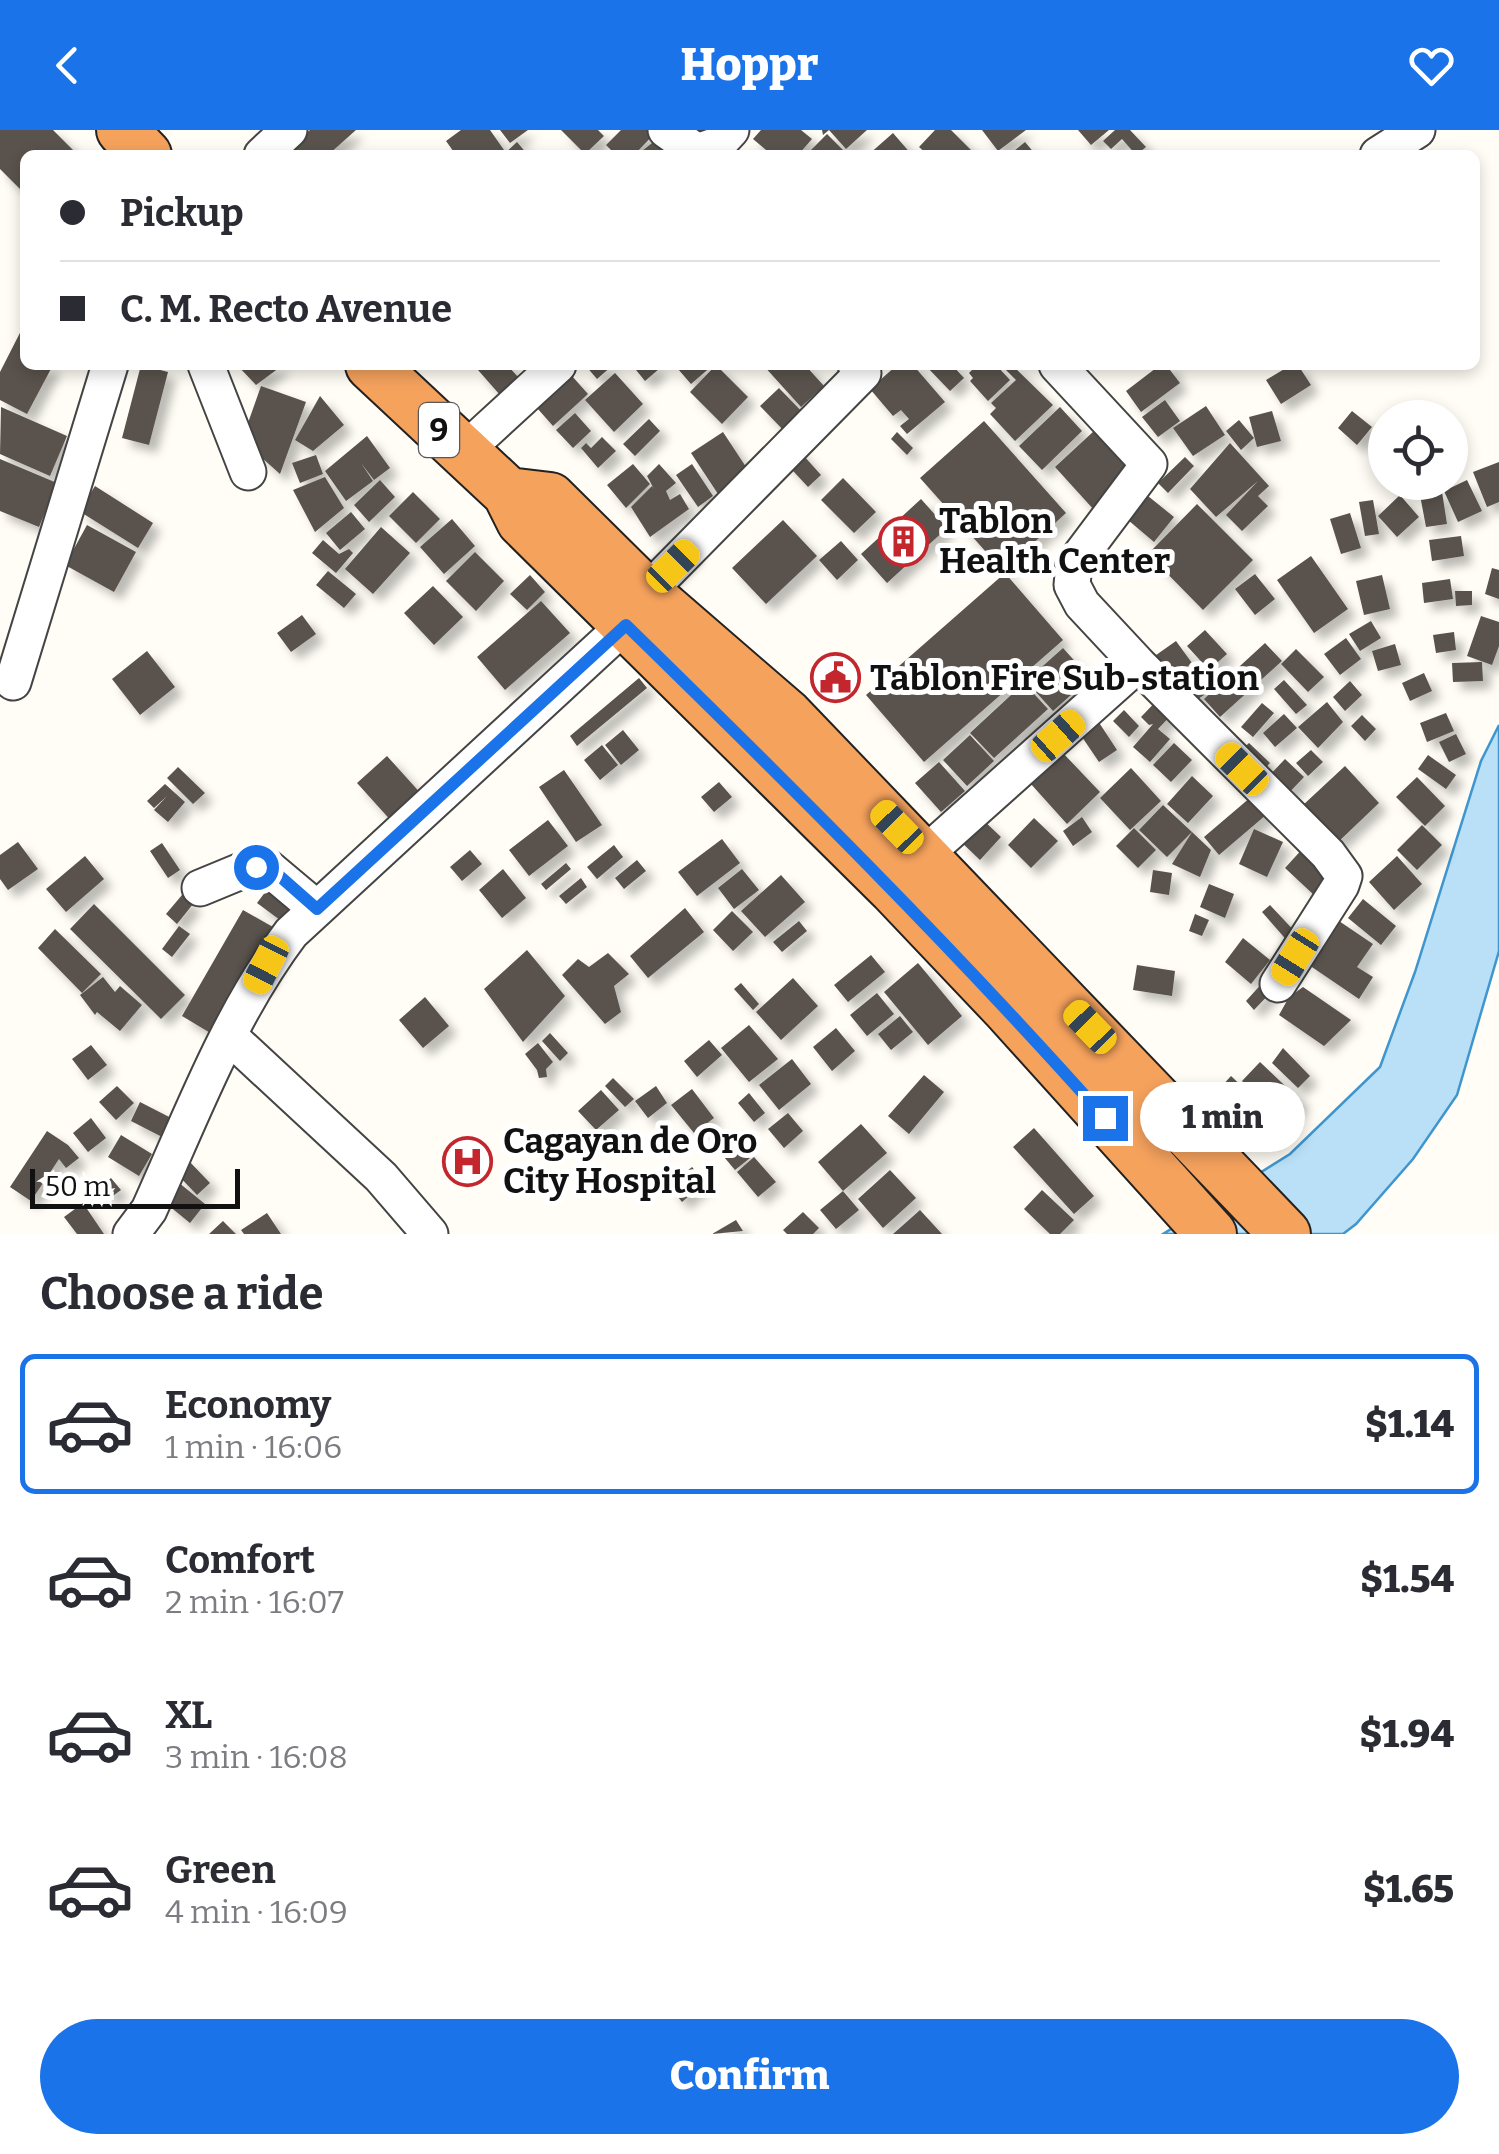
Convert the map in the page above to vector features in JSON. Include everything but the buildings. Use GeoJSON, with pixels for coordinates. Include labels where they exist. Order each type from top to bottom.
{"type":"FeatureCollection","features":[{"type":"Feature","properties":{"kind":"highway"},"geometry":{"type":"LineString","coordinates":[[122,130],[141,150]]}},
{"type":"Feature","properties":{"kind":"highway","name":"9"},"geometry":{"type":"LineString","coordinates":[[376,370],[508,493],[550,498],[636,609],[1006,1007],[1210,1234]]}},
{"type":"Feature","properties":{"kind":"highway","name":"9"},"geometry":{"type":"LineString","coordinates":[[636,609],[787,714],[1285,1234]]}},
{"type":"Feature","properties":{"kind":"street"},"geometry":{"type":"LineString","coordinates":[[267,150],[289,130]]}},
{"type":"Feature","properties":{"kind":"street"},"geometry":{"type":"LineString","coordinates":[[666,130],[694,150]]}},
{"type":"Feature","properties":{"kind":"street"},"geometry":{"type":"LineString","coordinates":[[702,150],[717,144],[731,130]]}},
{"type":"Feature","properties":{"kind":"street"},"geometry":{"type":"LineString","coordinates":[[1386,150],[1417,130]]}},
{"type":"Feature","properties":{"kind":"street"},"geometry":{"type":"LineString","coordinates":[[13,682],[108,370]]}},
{"type":"Feature","properties":{"kind":"street"},"geometry":{"type":"LineString","coordinates":[[208,370],[248,472]]}},
{"type":"Feature","properties":{"kind":"street"},"geometry":{"type":"LineString","coordinates":[[462,452],[552,370]]}},
{"type":"Feature","properties":{"kind":"street"},"geometry":{"type":"LineString","coordinates":[[132,1234],[148,1210],[266,965],[291,933],[636,609],[864,373],[861,370]]}},
{"type":"Feature","properties":{"kind":"street"},"geometry":{"type":"LineString","coordinates":[[1061,370],[1149,464],[1074,564],[1072,584],[1082,604],[1328,854],[1344,876],[1278,984]]}},
{"type":"Feature","properties":{"kind":"street"},"geometry":{"type":"LineString","coordinates":[[924,855],[1138,664]]}},
{"type":"Feature","properties":{"kind":"street"},"geometry":{"type":"LineString","coordinates":[[200,888],[246,869],[267,867],[317,909]]}},
{"type":"Feature","properties":{"kind":"street"},"geometry":{"type":"LineString","coordinates":[[229,1036],[381,1177],[430,1234]]}},
{"type":"Feature","properties":{"kind":"water"},"geometry":{"type":"Polygon","coordinates":[[[1499,725],[1499,951],[1457,1095],[1413,1159],[1343,1234],[1163,1234],[1290,1154],[1380,1067],[1415,972],[1481,761],[1499,725]]]}},
{"type":"Feature","properties":{"kind":"place","name":"Tablon Health Center"},"geometry":{"type":"Point","coordinates":[904,541]}},
{"type":"Feature","properties":{"kind":"place","name":"Tablon Fire Sub-station"},"geometry":{"type":"Point","coordinates":[835,678]}},
{"type":"Feature","properties":{"kind":"place","name":"Cagayan de Oro City Hospital"},"geometry":{"type":"Point","coordinates":[468,1161]}},
{"type":"Feature","properties":{"kind":"route"},"geometry":{"type":"LineString","coordinates":[[256,867],[275,872],[317,909],[626,625],[894,889],[1105,1118]]}}]}
